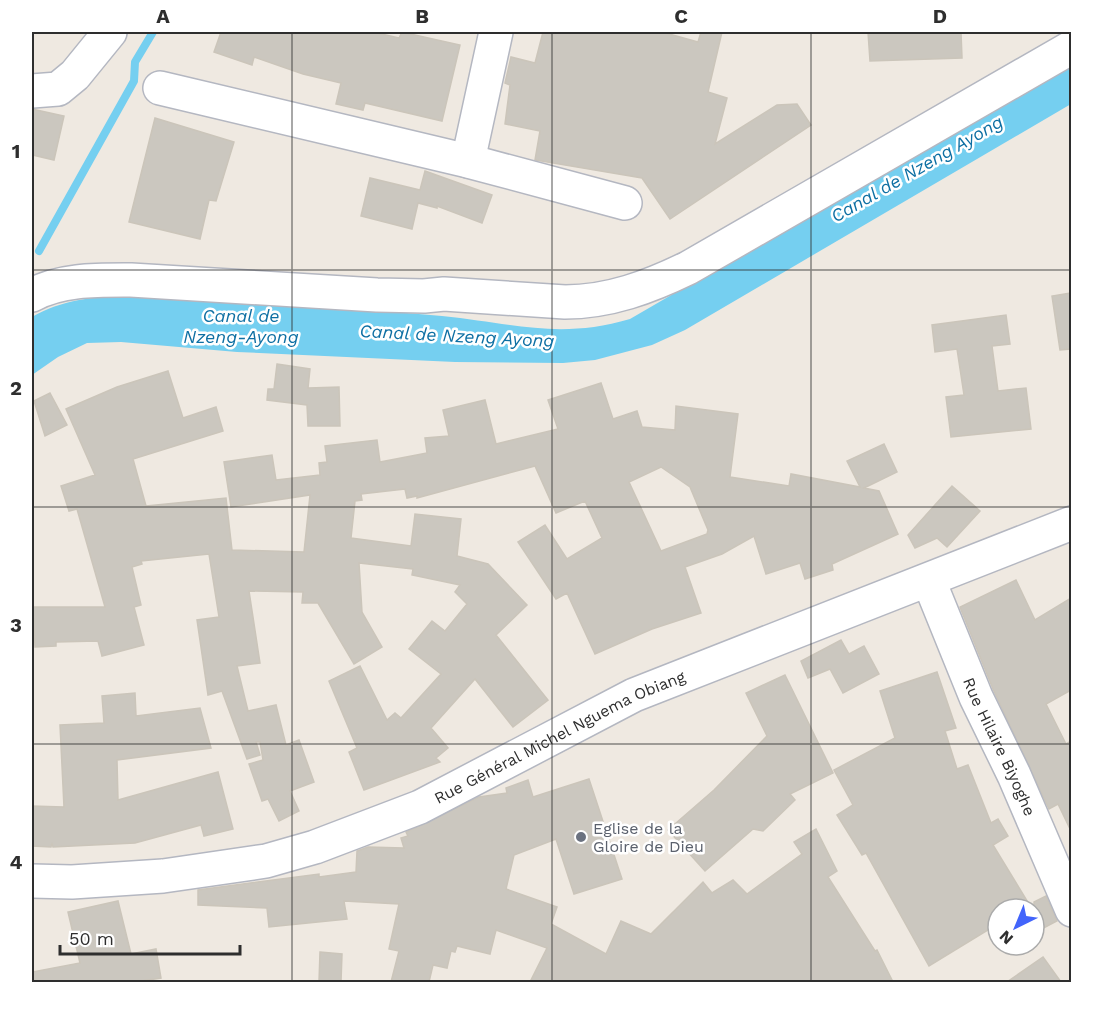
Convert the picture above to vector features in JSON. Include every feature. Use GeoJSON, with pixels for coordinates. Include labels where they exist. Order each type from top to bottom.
{"type":"FeatureCollection","features":[{"type":"Feature","properties":{"kind":"street"},"geometry":{"type":"LineString","coordinates":[[32,90],[58,88],[75,75],[110,32]]}},
{"type":"Feature","properties":{"kind":"street"},"geometry":{"type":"LineString","coordinates":[[468,161],[496,32]]}},
{"type":"Feature","properties":{"kind":"street"},"geometry":{"type":"LineString","coordinates":[[32,294],[56,286],[93,280],[131,280],[378,295],[444,294],[565,302],[582,302],[615,296],[656,283],[688,268],[1071,47]]}},
{"type":"Feature","properties":{"kind":"street"},"geometry":{"type":"LineString","coordinates":[[160,88],[468,161],[625,203]]}},
{"type":"Feature","properties":{"kind":"street","name":"Rue Général Michel Nguema Obiang"},"geometry":{"type":"LineString","coordinates":[[32,881],[72,882],[163,876],[266,861],[315,847],[430,802],[634,695],[866,602],[929,581],[1071,523]]}},
{"type":"Feature","properties":{"kind":"street","name":"Rue Hilaire Biyoghe"},"geometry":{"type":"LineString","coordinates":[[929,581],[976,697],[1014,775],[1071,910]]}},
{"type":"Feature","properties":{"kind":"water","name":"Canal de Nzeng-Ayong"},"geometry":{"type":"Polygon","coordinates":[[[1071,63],[1071,104],[685,330],[652,345],[595,360],[563,363],[455,362],[237,352],[121,342],[87,343],[58,357],[32,375],[32,317],[67,303],[103,297],[244,301],[442,316],[514,326],[558,329],[604,325],[630,319],[1071,63]]]}},
{"type":"Feature","properties":{"kind":"building"},"geometry":{"type":"Polygon","coordinates":[[[221,32],[373,32],[399,38],[402,32],[460,45],[442,121],[365,103],[363,110],[336,104],[341,83],[303,74],[254,57],[252,65],[214,52],[221,32]]]}},
{"type":"Feature","properties":{"kind":"building"},"geometry":{"type":"Polygon","coordinates":[[[543,32],[662,32],[698,42],[701,32],[722,32],[708,92],[727,98],[715,144],[777,105],[797,104],[811,125],[670,219],[642,178],[535,160],[540,131],[505,124],[510,85],[505,83],[511,57],[535,63],[543,32]]]}},
{"type":"Feature","properties":{"kind":"building"},"geometry":{"type":"Polygon","coordinates":[[[868,32],[961,32],[962,58],[870,61],[868,32]]]}},
{"type":"Feature","properties":{"kind":"building"},"geometry":{"type":"Polygon","coordinates":[[[32,109],[64,116],[54,160],[32,155],[32,109]]]}},
{"type":"Feature","properties":{"kind":"building"},"geometry":{"type":"Polygon","coordinates":[[[155,118],[234,142],[216,201],[209,200],[200,239],[129,222],[155,118]]]}},
{"type":"Feature","properties":{"kind":"building"},"geometry":{"type":"Polygon","coordinates":[[[425,171],[492,195],[482,223],[437,206],[437,208],[418,203],[412,229],[361,216],[370,178],[420,190],[425,171]]]}},
{"type":"Feature","properties":{"kind":"building"},"geometry":{"type":"Polygon","coordinates":[[[1071,293],[1071,349],[1060,350],[1052,296],[1071,293]]]}},
{"type":"Feature","properties":{"kind":"building"},"geometry":{"type":"Polygon","coordinates":[[[1006,315],[1010,344],[992,346],[998,391],[1026,388],[1031,429],[951,437],[946,397],[964,395],[957,349],[935,352],[932,325],[1006,315]]]}},
{"type":"Feature","properties":{"kind":"building"},"geometry":{"type":"Polygon","coordinates":[[[277,364],[310,369],[308,388],[339,387],[340,426],[308,426],[307,405],[267,400],[268,389],[274,389],[277,364]]]}},
{"type":"Feature","properties":{"kind":"building"},"geometry":{"type":"Polygon","coordinates":[[[168,371],[183,418],[216,407],[223,431],[133,459],[146,506],[226,498],[232,550],[304,552],[310,495],[231,507],[224,462],[272,455],[276,480],[320,475],[319,463],[327,462],[325,446],[377,440],[380,462],[427,453],[425,438],[449,436],[443,410],[485,400],[496,444],[558,429],[548,400],[601,383],[613,419],[637,411],[642,427],[675,430],[676,406],[738,414],[730,477],[789,486],[791,474],[860,487],[847,461],[884,444],[897,472],[864,488],[879,491],[898,534],[832,564],[833,570],[805,579],[800,563],[766,574],[754,536],[722,554],[685,567],[701,613],[652,629],[595,654],[567,593],[556,599],[518,542],[545,525],[567,559],[602,538],[585,501],[556,513],[535,466],[417,498],[417,496],[407,498],[405,489],[361,494],[362,500],[355,501],[351,538],[411,546],[415,514],[461,519],[457,556],[488,564],[527,605],[496,635],[548,700],[513,727],[475,679],[431,728],[448,748],[436,758],[440,762],[364,790],[349,752],[357,748],[329,681],[360,666],[387,720],[395,713],[401,718],[441,674],[409,649],[432,621],[445,631],[467,604],[455,592],[460,585],[412,575],[413,569],[359,563],[362,612],[382,647],[354,664],[318,603],[302,603],[303,592],[249,591],[260,663],[237,666],[248,711],[276,705],[286,745],[299,740],[314,782],[290,791],[299,811],[279,821],[268,799],[262,801],[249,764],[263,760],[260,742],[256,742],[260,755],[247,759],[222,691],[208,695],[197,620],[219,617],[209,554],[141,561],[142,564],[132,567],[141,605],[134,607],[144,645],[102,656],[98,641],[56,642],[56,646],[35,647],[33,607],[105,607],[77,509],[69,511],[61,486],[95,475],[66,409],[117,387],[168,371]],[[661,467],[629,482],[661,551],[707,534],[708,530],[690,487],[661,467]]]}},
{"type":"Feature","properties":{"kind":"building"},"geometry":{"type":"Polygon","coordinates":[[[50,393],[67,425],[45,436],[34,401],[50,393]]]}},
{"type":"Feature","properties":{"kind":"building"},"geometry":{"type":"Polygon","coordinates":[[[952,486],[980,511],[947,547],[937,538],[915,548],[908,535],[952,486]]]}},
{"type":"Feature","properties":{"kind":"building"},"geometry":{"type":"Polygon","coordinates":[[[1016,580],[1035,620],[1071,598],[1071,690],[1046,704],[1066,744],[1071,741],[1071,831],[1058,804],[1049,809],[993,689],[960,607],[1016,580]]]}},
{"type":"Feature","properties":{"kind":"building"},"geometry":{"type":"Polygon","coordinates":[[[841,640],[849,654],[864,646],[879,674],[843,693],[830,669],[808,678],[801,661],[841,640]]]}},
{"type":"Feature","properties":{"kind":"building"},"geometry":{"type":"Polygon","coordinates":[[[937,672],[956,728],[945,731],[957,769],[968,765],[991,823],[998,819],[1008,836],[993,845],[1025,897],[986,897],[986,931],[929,966],[866,853],[862,855],[837,815],[853,805],[834,770],[895,738],[880,691],[937,672]]]}},
{"type":"Feature","properties":{"kind":"building"},"geometry":{"type":"Polygon","coordinates":[[[785,675],[833,773],[790,794],[795,800],[763,831],[753,829],[705,871],[668,830],[714,790],[767,736],[746,693],[785,675]]]}},
{"type":"Feature","properties":{"kind":"building"},"geometry":{"type":"Polygon","coordinates":[[[135,693],[136,716],[200,708],[211,748],[117,760],[118,800],[218,772],[233,829],[204,836],[201,825],[135,843],[53,847],[52,843],[51,847],[32,846],[32,806],[64,807],[60,725],[104,723],[102,696],[135,693]]]}},
{"type":"Feature","properties":{"kind":"building"},"geometry":{"type":"Polygon","coordinates":[[[589,779],[622,879],[574,894],[556,839],[514,855],[506,889],[557,907],[551,924],[606,954],[621,921],[651,934],[703,882],[712,893],[733,880],[747,894],[802,854],[794,842],[816,829],[837,871],[828,877],[875,951],[877,950],[893,982],[530,982],[547,948],[496,930],[490,954],[457,946],[455,952],[451,951],[447,968],[433,965],[429,982],[391,982],[399,951],[389,949],[399,904],[344,901],[347,919],[269,927],[267,908],[198,905],[198,890],[319,874],[319,877],[356,872],[357,851],[368,847],[404,848],[401,838],[408,836],[406,832],[479,797],[507,793],[506,788],[528,780],[533,797],[589,779]]]}},
{"type":"Feature","properties":{"kind":"building"},"geometry":{"type":"Polygon","coordinates":[[[1046,896],[1057,921],[1046,927],[1046,897],[1044,897],[1046,896]]]}},
{"type":"Feature","properties":{"kind":"building"},"geometry":{"type":"Polygon","coordinates":[[[118,901],[131,954],[156,949],[161,978],[135,982],[32,982],[32,972],[80,963],[68,912],[118,901]]]}},
{"type":"Feature","properties":{"kind":"building"},"geometry":{"type":"Polygon","coordinates":[[[320,952],[342,954],[341,982],[319,982],[320,952]]]}},
{"type":"Feature","properties":{"kind":"building"},"geometry":{"type":"Polygon","coordinates":[[[1043,957],[1061,982],[1007,982],[1043,957]]]}},
{"type":"Feature","properties":{"kind":"waterway"},"geometry":{"type":"LineString","coordinates":[[39,251],[134,81],[135,62],[153,32]]}},
{"type":"Feature","properties":{"kind":"place","name":"Eglise de la Gloire de Dieu"},"geometry":{"type":"Point","coordinates":[581,837]}},
{"type":"Feature","properties":{"kind":"water label","name":"Canal de Nzeng Ayong"},"geometry":{"type":"Point","coordinates":[917,169]}},
{"type":"Feature","properties":{"kind":"water label","name":"Canal de Nzeng Ayong"},"geometry":{"type":"Point","coordinates":[457,336]}}]}
